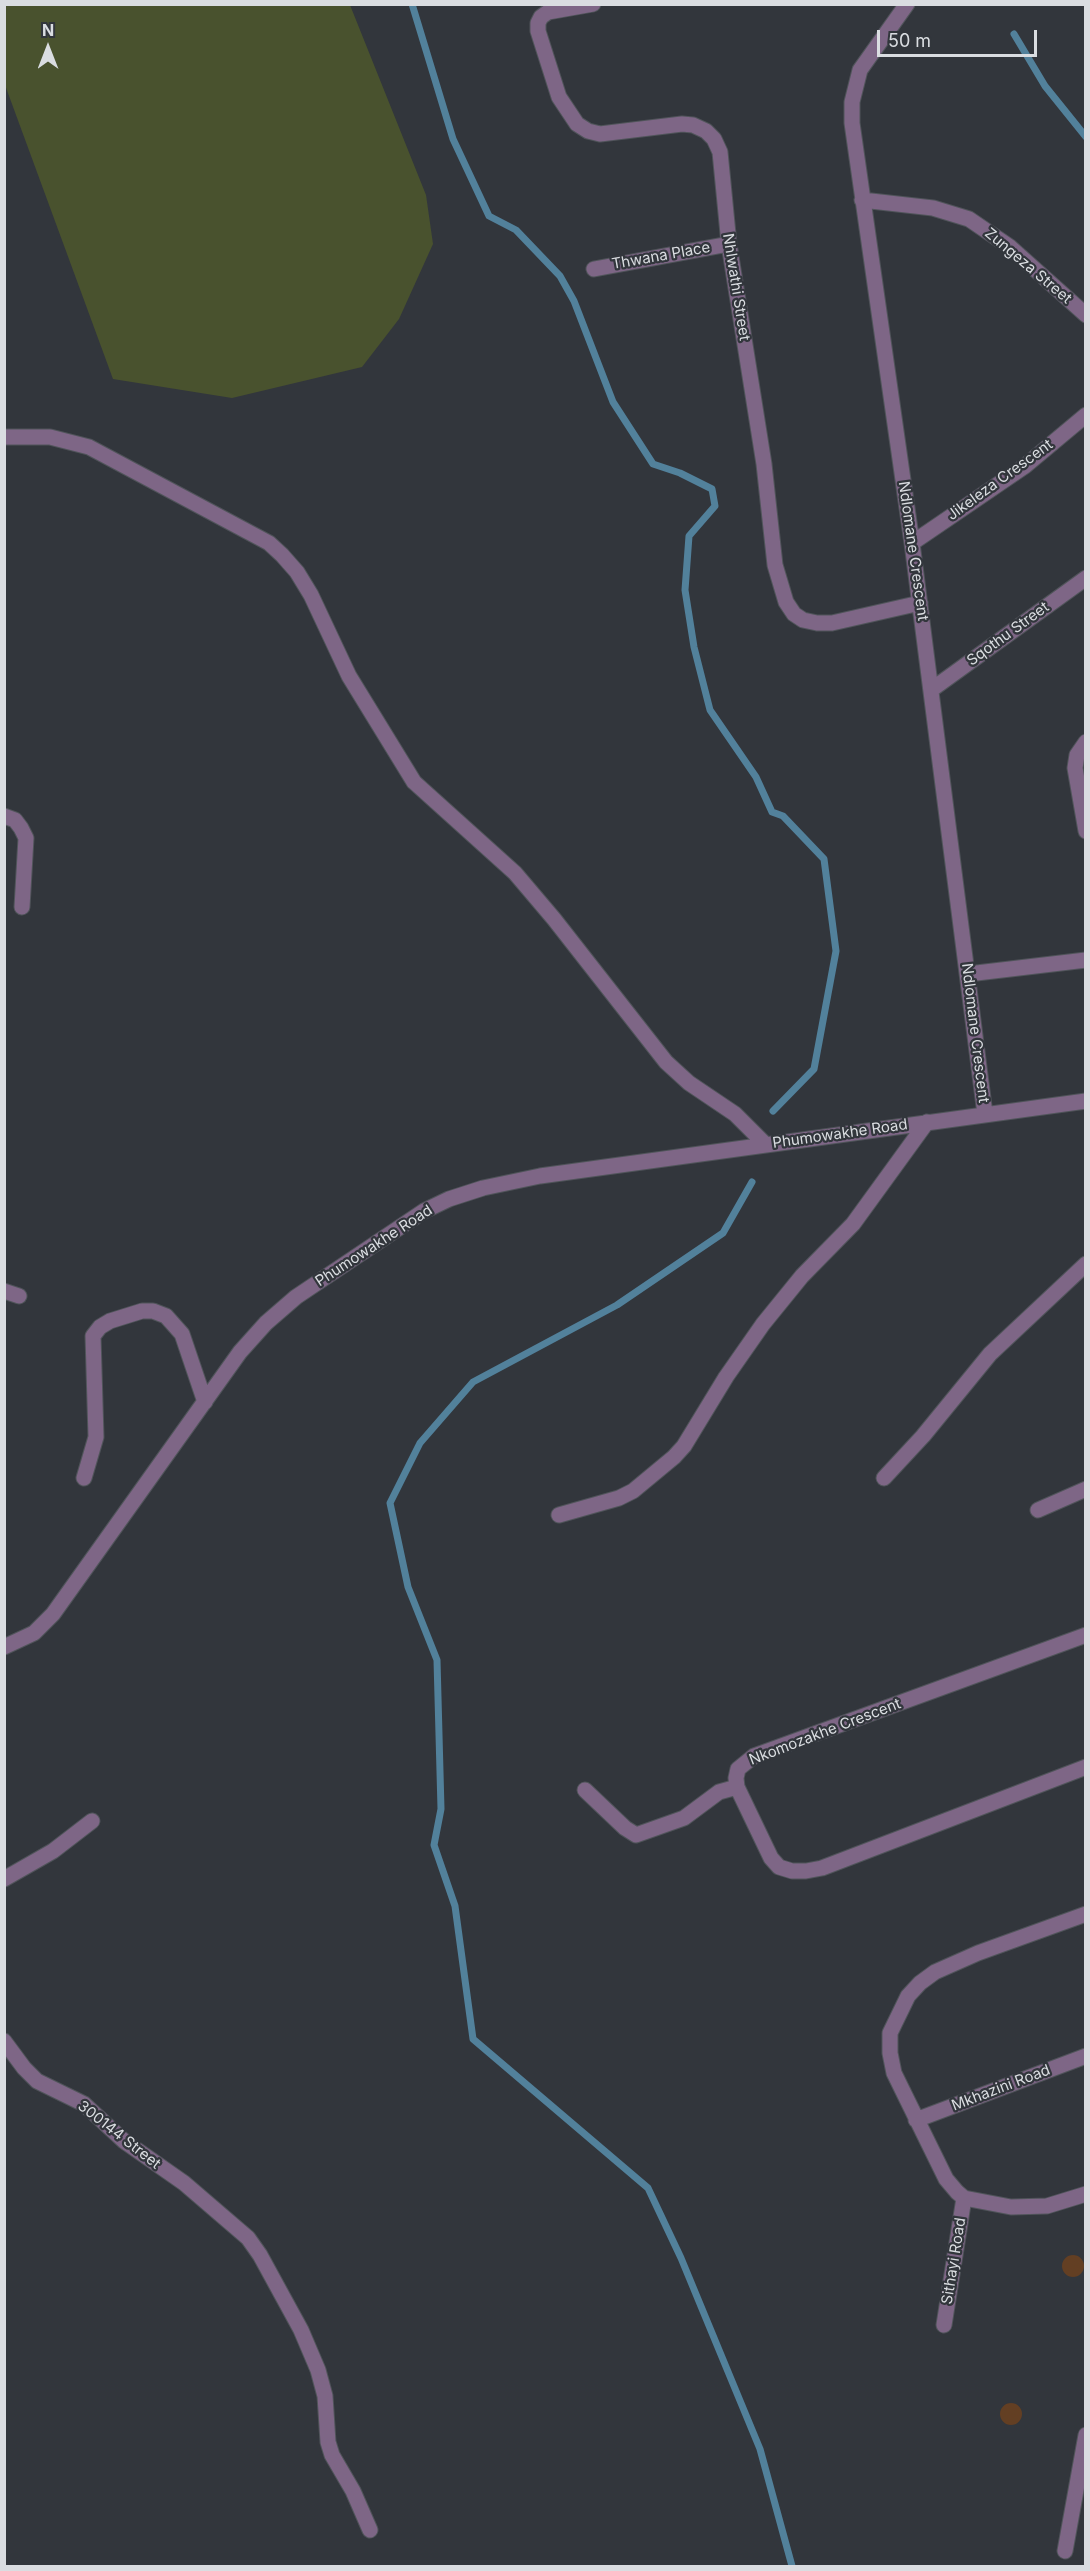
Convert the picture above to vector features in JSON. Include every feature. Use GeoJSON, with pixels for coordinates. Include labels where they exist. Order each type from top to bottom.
{"type":"FeatureCollection","features":[{"type":"Feature","properties":{"kind":"street","name":"Nhlwathi Street"},"geometry":{"type":"LineString","coordinates":[[593,4],[548,12],[541,17],[538,23],[538,31],[559,97],[567,113],[577,124],[588,131],[600,134],[682,124],[693,125],[706,131],[714,139],[720,152],[729,244],[764,464],[775,565],[786,602],[794,614],[803,620],[817,623],[832,623],[920,603]]}},
{"type":"Feature","properties":{"kind":"street","name":"Ndlomane Crescent"},"geometry":{"type":"LineString","coordinates":[[906,5],[866,58],[855,84],[852,123],[912,543],[985,1114]]}},
{"type":"Feature","properties":{"kind":"street","name":"Zungeza Street"},"geometry":{"type":"LineString","coordinates":[[862,200],[933,208],[969,219],[1010,247],[1086,315]]}},
{"type":"Feature","properties":{"kind":"street","name":"Thwana Place"},"geometry":{"type":"LineString","coordinates":[[594,269],[729,244]]}},
{"type":"Feature","properties":{"kind":"street","name":"Jikeleza Crescent"},"geometry":{"type":"LineString","coordinates":[[912,543],[1025,466],[1086,415]]}},
{"type":"Feature","properties":{"kind":"street"},"geometry":{"type":"LineString","coordinates":[[4,437],[51,437],[89,447],[269,543],[282,555],[297,572],[349,676],[414,782],[515,873],[666,1062],[689,1083],[735,1114],[765,1144]]}},
{"type":"Feature","properties":{"kind":"street","name":"Sqothu Street"},"geometry":{"type":"LineString","coordinates":[[931,690],[1086,578]]}},
{"type":"Feature","properties":{"kind":"street"},"geometry":{"type":"LineString","coordinates":[[1086,742],[1077,755],[1075,768],[1086,831]]}},
{"type":"Feature","properties":{"kind":"street"},"geometry":{"type":"LineString","coordinates":[[4,816],[15,820],[26,838],[22,907]]}},
{"type":"Feature","properties":{"kind":"street"},"geometry":{"type":"LineString","coordinates":[[968,974],[1086,960]]}},
{"type":"Feature","properties":{"kind":"street","name":"Phumowakhe Road"},"geometry":{"type":"LineString","coordinates":[[4,1647],[34,1633],[53,1614],[240,1352],[266,1323],[296,1298],[399,1227],[449,1199],[483,1188],[540,1176],[1086,1101]]}},
{"type":"Feature","properties":{"kind":"street"},"geometry":{"type":"LineString","coordinates":[[559,1515],[619,1498],[633,1491],[674,1457],[684,1446],[726,1377],[763,1324],[802,1276],[853,1224],[927,1122]]}},
{"type":"Feature","properties":{"kind":"street"},"geometry":{"type":"LineString","coordinates":[[884,1478],[923,1436],[990,1354],[1086,1264]]}},
{"type":"Feature","properties":{"kind":"street"},"geometry":{"type":"LineString","coordinates":[[84,1478],[96,1437],[92,1347],[93,1336],[100,1327],[119,1317],[142,1311],[153,1311],[166,1316],[182,1334],[205,1402]]}},
{"type":"Feature","properties":{"kind":"street"},"geometry":{"type":"LineString","coordinates":[[1038,1510],[1086,1489]]}},
{"type":"Feature","properties":{"kind":"street","name":"Nkomozakhe Crescent"},"geometry":{"type":"LineString","coordinates":[[737,1786],[738,1769],[754,1756],[1086,1635]]}},
{"type":"Feature","properties":{"kind":"street"},"geometry":{"type":"LineString","coordinates":[[585,1790],[625,1828],[636,1835],[684,1818],[719,1791],[737,1786],[771,1858],[779,1867],[792,1871],[806,1871],[833,1864],[1086,1767]]}},
{"type":"Feature","properties":{"kind":"street"},"geometry":{"type":"LineString","coordinates":[[4,1880],[53,1851],[92,1821]]}},
{"type":"Feature","properties":{"kind":"street"},"geometry":{"type":"LineString","coordinates":[[1086,1914],[978,1953],[935,1972],[908,1996],[890,2033],[890,2053],[894,2073],[946,2179],[964,2198],[1011,2207],[1047,2206],[1086,2194]]}},
{"type":"Feature","properties":{"kind":"street","name":"300144 Street"},"geometry":{"type":"LineString","coordinates":[[4,2041],[37,2081],[84,2104],[124,2141],[184,2183],[238,2227],[260,2255],[301,2330],[318,2370],[325,2396],[328,2442],[332,2455],[353,2491],[370,2530]]}},
{"type":"Feature","properties":{"kind":"street","name":"Mkhazini Road"},"geometry":{"type":"LineString","coordinates":[[916,2120],[1086,2056]]}},
{"type":"Feature","properties":{"kind":"street","name":"Sithayi Road"},"geometry":{"type":"LineString","coordinates":[[944,2325],[964,2198]]}},
{"type":"Feature","properties":{"kind":"street"},"geometry":{"type":"LineString","coordinates":[[1065,2551],[1086,2435]]}},
{"type":"Feature","properties":{"kind":"green space"},"geometry":{"type":"Polygon","coordinates":[[[5,4],[350,5],[426,195],[433,244],[399,319],[362,367],[232,398],[113,379],[5,85],[5,4]]]}},
{"type":"Feature","properties":{"kind":"building"},"geometry":{"type":"Polygon","coordinates":[[[1073,2255],[1081,2258],[1084,2266],[1081,2274],[1073,2277],[1065,2274],[1062,2266],[1065,2258],[1073,2255]]]}},
{"type":"Feature","properties":{"kind":"building"},"geometry":{"type":"Polygon","coordinates":[[[1011,2403],[1019,2406],[1022,2414],[1019,2422],[1011,2425],[1003,2422],[1000,2414],[1003,2406],[1011,2403]]]}},
{"type":"Feature","properties":{"kind":"waterway"},"geometry":{"type":"LineString","coordinates":[[412,4],[453,139],[489,216],[516,230],[560,276],[574,301],[613,402],[653,464],[680,473],[712,489],[715,506],[689,536],[685,590],[694,647],[710,710],[756,777],[772,812],[783,816],[824,859],[836,951],[814,1069],[773,1111]]}},
{"type":"Feature","properties":{"kind":"waterway"},"geometry":{"type":"LineString","coordinates":[[1014,34],[1045,86],[1086,137]]}},
{"type":"Feature","properties":{"kind":"waterway"},"geometry":{"type":"LineString","coordinates":[[752,1182],[723,1233],[617,1305],[473,1382],[420,1443],[390,1503],[408,1587],[437,1660],[441,1809],[434,1845],[455,1906],[473,2039],[648,2188],[681,2258],[760,2449],[792,2566]]}}]}
